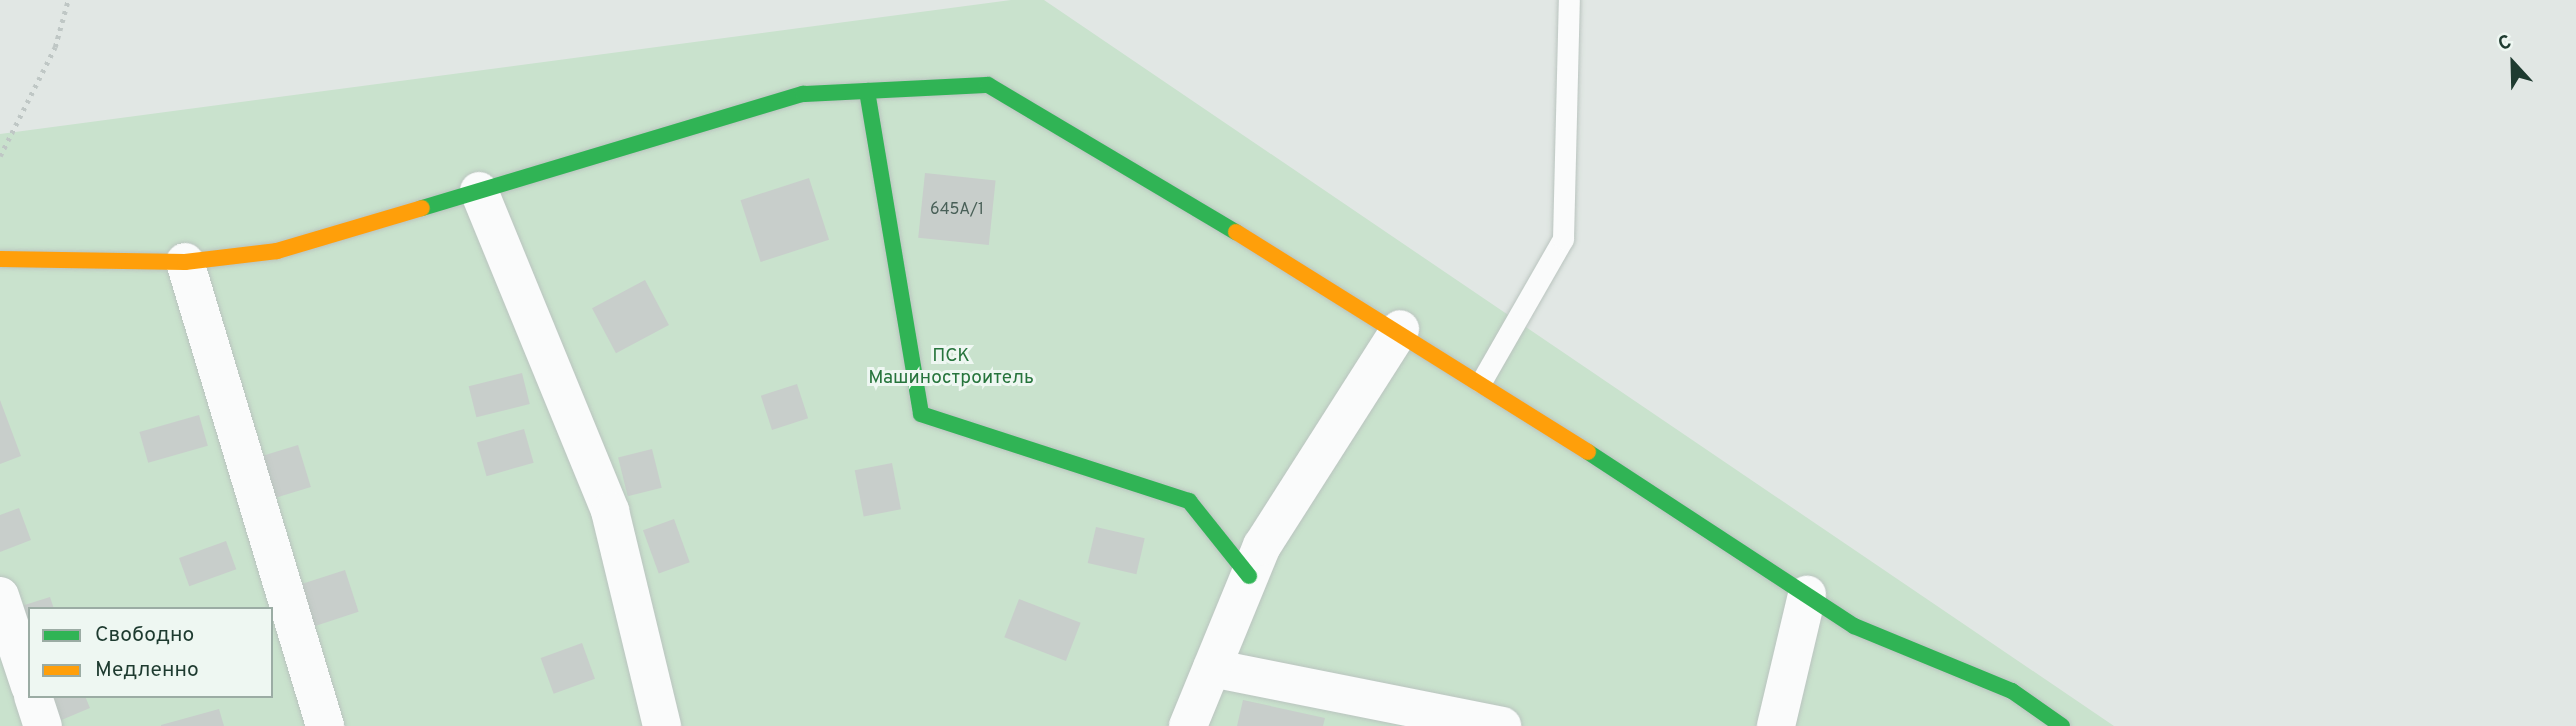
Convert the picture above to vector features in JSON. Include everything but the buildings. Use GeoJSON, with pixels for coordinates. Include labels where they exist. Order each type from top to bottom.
{"type":"FeatureCollection","features":[{"type":"Feature","properties":{"kind":"street"},"geometry":{"type":"LineString","coordinates":[[0,260],[186,262],[278,251],[803,94],[988,85],[1400,329],[1854,626],[2012,691],[2062,726]]}},
{"type":"Feature","properties":{"kind":"street"},"geometry":{"type":"LineString","coordinates":[[867,91],[921,414],[1189,501],[1249,576]]}},
{"type":"Feature","properties":{"kind":"street"},"geometry":{"type":"LineString","coordinates":[[480,191],[610,511],[662,726]]}},
{"type":"Feature","properties":{"kind":"street"},"geometry":{"type":"LineString","coordinates":[[186,262],[325,726]]}},
{"type":"Feature","properties":{"kind":"street"},"geometry":{"type":"LineString","coordinates":[[1188,726],[1249,576],[1400,329]]}},
{"type":"Feature","properties":{"kind":"street"},"geometry":{"type":"LineString","coordinates":[[1776,726],[1807,595]]}},
{"type":"Feature","properties":{"kind":"street"},"geometry":{"type":"LineString","coordinates":[[0,596],[28,680]]}},
{"type":"Feature","properties":{"kind":"street"},"geometry":{"type":"LineString","coordinates":[[1212,668],[1502,726]]}},
{"type":"Feature","properties":{"kind":"street"},"geometry":{"type":"LineString","coordinates":[[34,698],[43,726]]}},
{"type":"Feature","properties":{"kind":"lane"},"geometry":{"type":"LineString","coordinates":[[1481,382],[1563,239],[1569,0]]}},
{"type":"Feature","properties":{"kind":"path"},"geometry":{"type":"LineString","coordinates":[[0,156],[55,47],[68,0]]}},
{"type":"Feature","properties":{"kind":"green space","name":"ПСК Машиностроитель"},"geometry":{"type":"Polygon","coordinates":[[[1011,0],[1044,0],[2114,726],[0,726],[0,134],[1011,0]]]}},
{"type":"Feature","properties":{"kind":"traffic: fast"},"geometry":{"type":"LineString","coordinates":[[422,208],[803,94],[988,85],[1236,232]]}},
{"type":"Feature","properties":{"kind":"traffic: fast"},"geometry":{"type":"LineString","coordinates":[[867,91],[921,414],[1189,501],[1249,576]]}},
{"type":"Feature","properties":{"kind":"traffic: fast"},"geometry":{"type":"LineString","coordinates":[[1588,452],[1854,626],[2012,691],[2062,726]]}},
{"type":"Feature","properties":{"kind":"traffic: slow"},"geometry":{"type":"LineString","coordinates":[[0,259],[185,262],[277,251],[422,208]]}},
{"type":"Feature","properties":{"kind":"traffic: slow"},"geometry":{"type":"LineString","coordinates":[[1236,232],[1588,452]]}}]}
